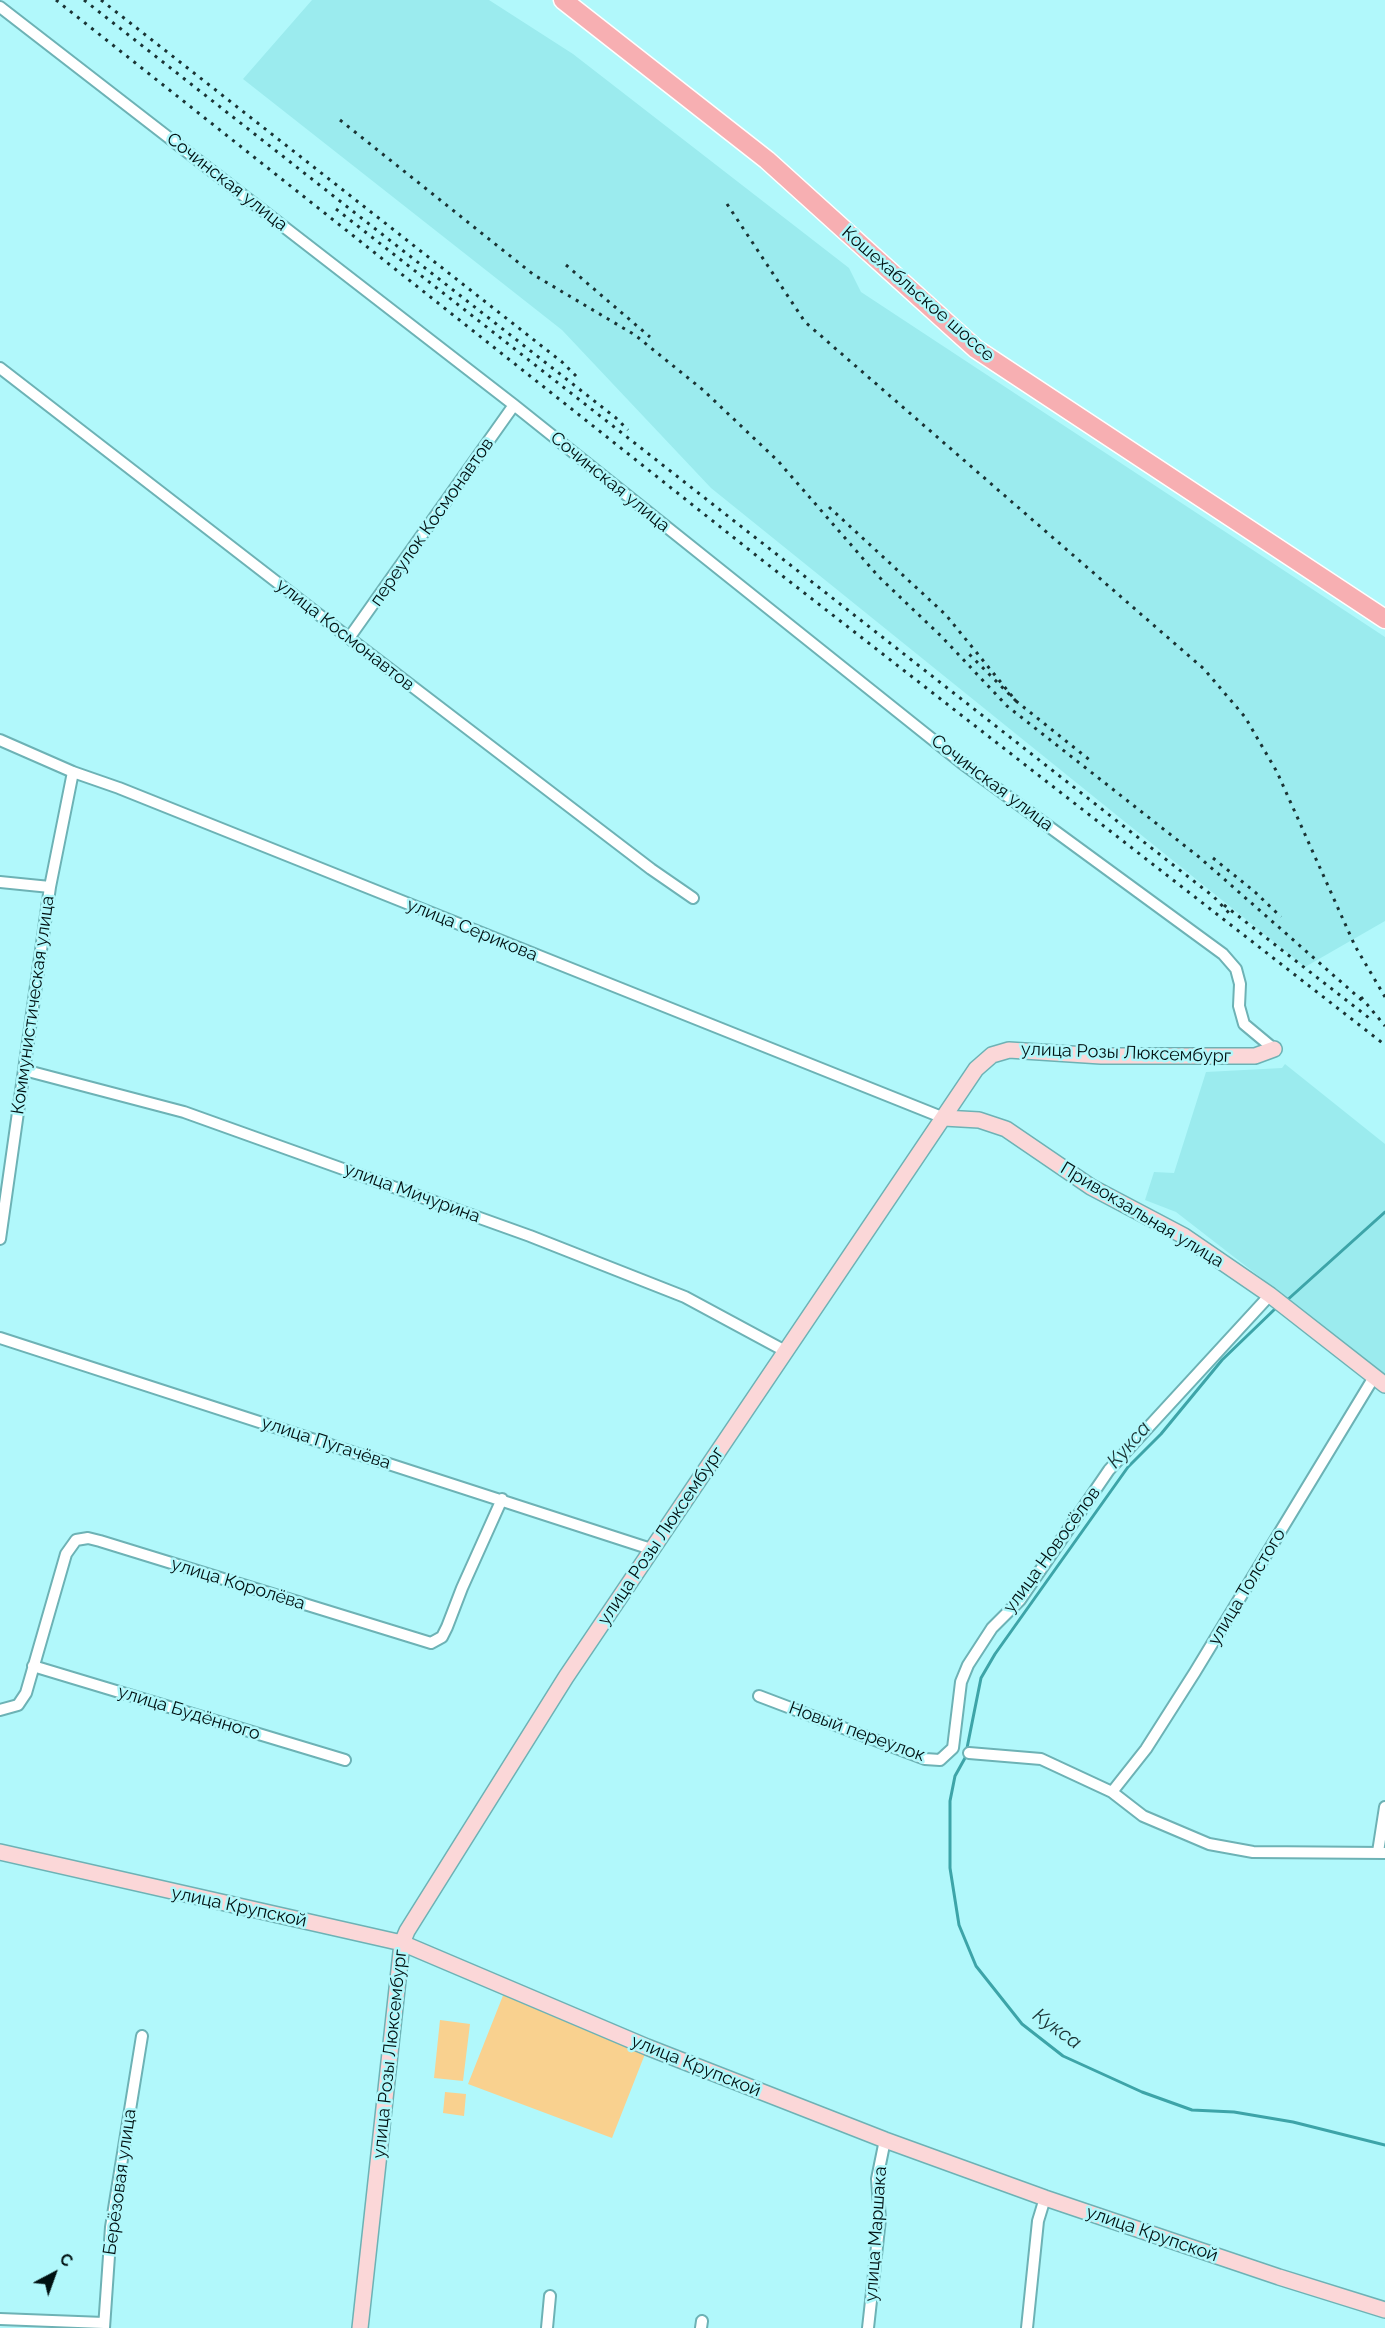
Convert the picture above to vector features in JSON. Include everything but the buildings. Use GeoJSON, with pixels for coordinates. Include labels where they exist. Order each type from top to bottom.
{"type":"FeatureCollection","features":[{"type":"Feature","properties":{"kind":"main road","name":"Кошехабльское шоссе"},"geometry":{"type":"LineString","coordinates":[[563,0],[767,160],[976,349],[1385,619]]}},
{"type":"Feature","properties":{"kind":"street","name":"Сочинская улица"},"geometry":{"type":"LineString","coordinates":[[0,7],[514,405],[962,763],[1223,954],[1236,969],[1240,984],[1239,1006],[1244,1024],[1274,1049]]}},
{"type":"Feature","properties":{"kind":"street","name":"улица Космонавтов"},"geometry":{"type":"LineString","coordinates":[[0,368],[651,869],[693,898]]}},
{"type":"Feature","properties":{"kind":"street","name":"переулок Космонавтов"},"geometry":{"type":"LineString","coordinates":[[349,638],[514,405]]}},
{"type":"Feature","properties":{"kind":"street","name":"улица Серикова"},"geometry":{"type":"LineString","coordinates":[[0,740],[73,772],[119,788],[944,1118]]}},
{"type":"Feature","properties":{"kind":"street","name":"Коммунистическая улица"},"geometry":{"type":"LineString","coordinates":[[0,1239],[2,1207],[50,887],[73,772]]}},
{"type":"Feature","properties":{"kind":"street"},"geometry":{"type":"LineString","coordinates":[[0,882],[50,887]]}},
{"type":"Feature","properties":{"kind":"street","name":"улица Розы Люксембург"},"geometry":{"type":"LineString","coordinates":[[360,2328],[402,1942],[407,1931],[560,1687],[651,1549],[787,1352],[976,1069],[992,1055],[1009,1050],[1101,1056],[1255,1056],[1274,1049]]}},
{"type":"Feature","properties":{"kind":"street","name":"улица Мичурина"},"geometry":{"type":"LineString","coordinates":[[24,1070],[184,1112],[509,1228],[685,1297],[787,1352]]}},
{"type":"Feature","properties":{"kind":"street","name":"Привокзальная улица"},"geometry":{"type":"LineString","coordinates":[[944,1118],[979,1120],[1006,1129],[1091,1187],[1184,1236],[1277,1301],[1379,1381]]}},
{"type":"Feature","properties":{"kind":"street","name":"улица Новосёлов"},"geometry":{"type":"LineString","coordinates":[[953,1748],[961,1682],[968,1665],[992,1629],[1020,1600],[1109,1470],[1277,1301]]}},
{"type":"Feature","properties":{"kind":"street","name":"улица Пугачёва"},"geometry":{"type":"LineString","coordinates":[[0,1338],[651,1549]]}},
{"type":"Feature","properties":{"kind":"street","name":"улица Толстого"},"geometry":{"type":"LineString","coordinates":[[1112,1792],[1146,1749],[1379,1381]]}},
{"type":"Feature","properties":{"kind":"street","name":"улица Королёва"},"geometry":{"type":"LineString","coordinates":[[0,1710],[6,1711],[18,1705],[26,1693],[66,1554],[76,1540],[88,1538],[431,1643],[442,1637],[447,1628],[462,1587],[502,1499]]}},
{"type":"Feature","properties":{"kind":"street","name":"улица Будённого"},"geometry":{"type":"LineString","coordinates":[[33,1666],[345,1760]]}},
{"type":"Feature","properties":{"kind":"street","name":"Новый переулок"},"geometry":{"type":"LineString","coordinates":[[759,1696],[925,1759],[940,1760],[953,1748]]}},
{"type":"Feature","properties":{"kind":"street"},"geometry":{"type":"LineString","coordinates":[[969,1753],[1041,1759],[1112,1792],[1143,1816],[1209,1844],[1253,1852],[1381,1852],[1385,1807]]}},
{"type":"Feature","properties":{"kind":"street","name":"улица Крупской"},"geometry":{"type":"LineString","coordinates":[[0,1852],[402,1942],[647,2047],[885,2140],[1045,2198],[1279,2277],[1385,2310]]}},
{"type":"Feature","properties":{"kind":"street","name":"Берёзовая улица"},"geometry":{"type":"LineString","coordinates":[[104,2325],[111,2227],[142,2036]]}},
{"type":"Feature","properties":{"kind":"street","name":"улица Маршака"},"geometry":{"type":"LineString","coordinates":[[868,2328],[880,2219],[877,2179],[885,2140]]}},
{"type":"Feature","properties":{"kind":"street"},"geometry":{"type":"LineString","coordinates":[[1027,2328],[1038,2221],[1045,2198]]}},
{"type":"Feature","properties":{"kind":"street"},"geometry":{"type":"LineString","coordinates":[[547,2328],[550,2296]]}},
{"type":"Feature","properties":{"kind":"street"},"geometry":{"type":"LineString","coordinates":[[0,2319],[104,2325]]}},
{"type":"Feature","properties":{"kind":"shaded area"},"geometry":{"type":"Polygon","coordinates":[[[312,0],[489,0],[573,54],[849,268],[861,292],[1385,637],[1385,921],[1305,967],[711,488],[562,330],[243,79],[312,0]]]}},
{"type":"Feature","properties":{"kind":"shaded area"},"geometry":{"type":"Polygon","coordinates":[[[1285,1064],[1385,1144],[1385,1374],[1176,1212],[1145,1200],[1154,1172],[1174,1173],[1206,1072],[1282,1068],[1285,1064]]]}},
{"type":"Feature","properties":{"kind":"shaded area"},"geometry":{"type":"Polygon","coordinates":[[[504,1993],[645,2054],[612,2138],[468,2084],[504,1993]]]}},
{"type":"Feature","properties":{"kind":"shaded area"},"geometry":{"type":"Polygon","coordinates":[[[440,2020],[470,2024],[463,2081],[434,2078],[440,2020]]]}},
{"type":"Feature","properties":{"kind":"shaded area"},"geometry":{"type":"Polygon","coordinates":[[[445,2092],[466,2094],[464,2116],[443,2113],[445,2092]]]}},
{"type":"Feature","properties":{"kind":"waterway","name":"Кукса"},"geometry":{"type":"LineString","coordinates":[[1285,1302],[1385,1212]]}},
{"type":"Feature","properties":{"kind":"waterway","name":"Кукса"},"geometry":{"type":"LineString","coordinates":[[967,1748],[981,1678],[995,1654],[1128,1467],[1161,1434],[1222,1360],[1277,1307]]}},
{"type":"Feature","properties":{"kind":"waterway","name":"Кукса"},"geometry":{"type":"LineString","coordinates":[[965,1758],[955,1776],[950,1801],[950,1868],[959,1925],[976,1966],[1022,2024],[1063,2056],[1142,2092],[1192,2110],[1234,2112],[1293,2122],[1385,2145]]}},
{"type":"Feature","properties":{"kind":"railway"},"geometry":{"type":"LineString","coordinates":[[56,0],[762,560],[1385,1045]]}},
{"type":"Feature","properties":{"kind":"railway"},"geometry":{"type":"LineString","coordinates":[[84,0],[616,418],[628,430]]}},
{"type":"Feature","properties":{"kind":"railway"},"geometry":{"type":"LineString","coordinates":[[101,0],[562,362],[580,380]]}},
{"type":"Feature","properties":{"kind":"railway"},"geometry":{"type":"LineString","coordinates":[[340,120],[534,275],[635,335],[703,390],[778,461],[879,577],[942,637],[1007,706],[1199,857],[1365,1003]]}},
{"type":"Feature","properties":{"kind":"railway"},"geometry":{"type":"LineString","coordinates":[[727,204],[805,322],[1204,669],[1245,717],[1277,772],[1355,946],[1385,997]]}},
{"type":"Feature","properties":{"kind":"railway"},"geometry":{"type":"LineString","coordinates":[[336,209],[1214,897],[1229,913]]}},
{"type":"Feature","properties":{"kind":"railway"},"geometry":{"type":"LineString","coordinates":[[566,265],[650,337]]}},
{"type":"Feature","properties":{"kind":"railway"},"geometry":{"type":"LineString","coordinates":[[829,507],[946,615],[1016,701],[967,652]]}},
{"type":"Feature","properties":{"kind":"railway"},"geometry":{"type":"LineString","coordinates":[[1016,701],[1091,761]]}},
{"type":"Feature","properties":{"kind":"railway"},"geometry":{"type":"LineString","coordinates":[[1213,858],[1255,892],[1281,917]]}},
{"type":"Feature","properties":{"kind":"railway"},"geometry":{"type":"LineString","coordinates":[[1224,905],[1373,1021]]}},
{"type":"Feature","properties":{"kind":"railway"},"geometry":{"type":"LineString","coordinates":[[1361,997],[1385,1026]]}}]}
